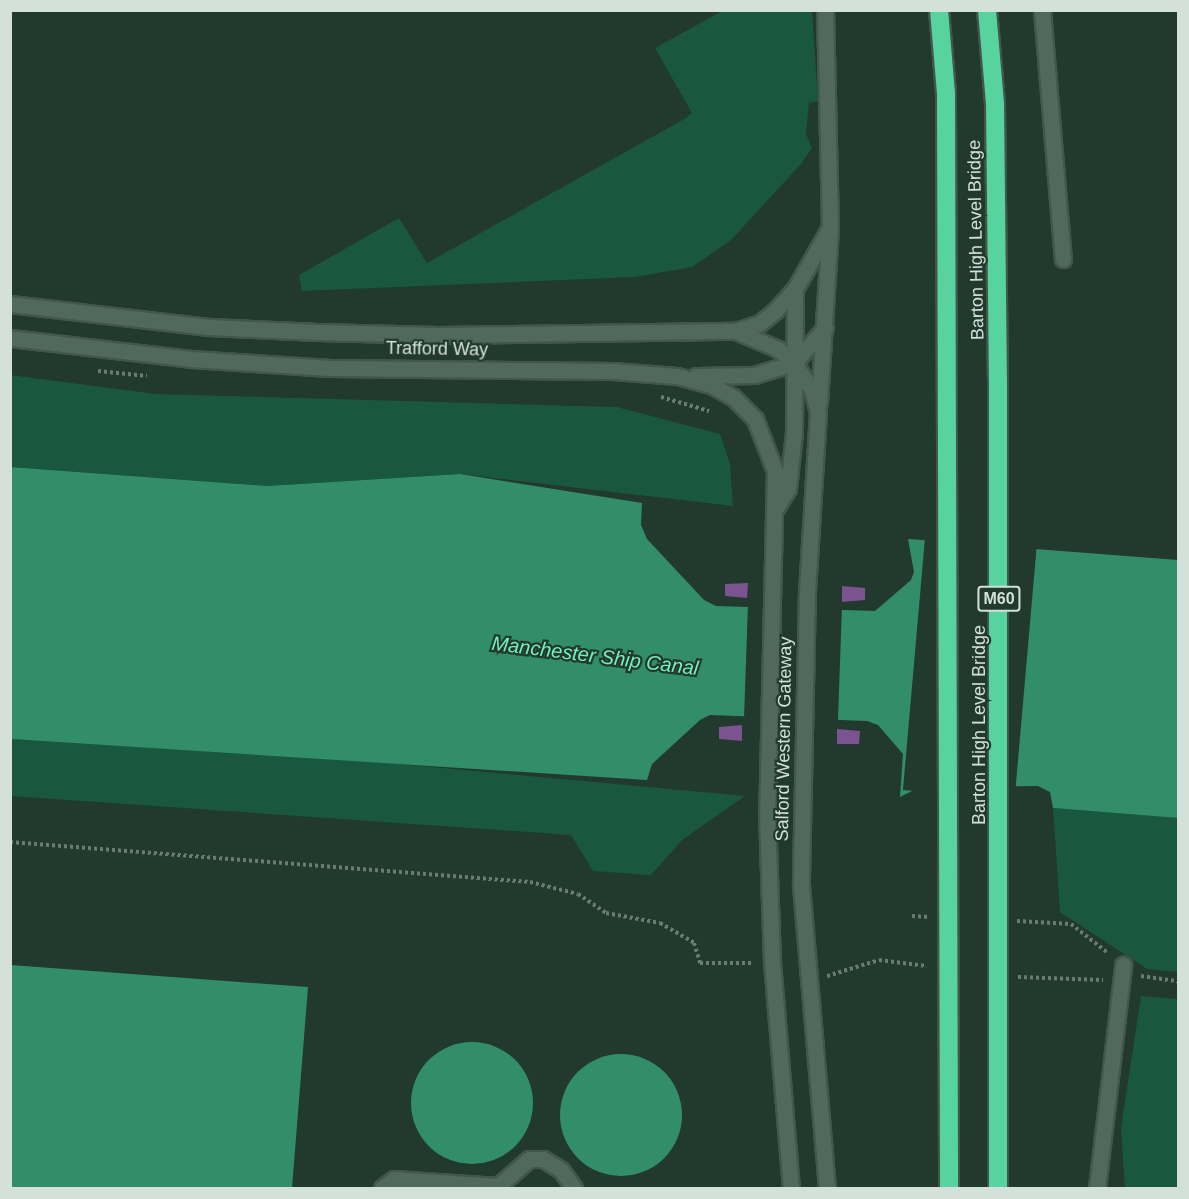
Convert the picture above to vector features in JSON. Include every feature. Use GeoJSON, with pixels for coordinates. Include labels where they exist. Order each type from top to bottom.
{"type":"FeatureCollection","features":[{"type":"Feature","properties":{"kind":"highway","name":"Barton High Level Bridge"},"geometry":{"type":"LineString","coordinates":[[939,10],[946,106],[949,1188]]}},
{"type":"Feature","properties":{"kind":"highway","name":"Barton High Level Bridge"},"geometry":{"type":"LineString","coordinates":[[987,10],[995,103],[998,391],[999,1188]]}},
{"type":"Feature","properties":{"kind":"street"},"geometry":{"type":"LineString","coordinates":[[818,412],[830,228],[825,10]]}},
{"type":"Feature","properties":{"kind":"street"},"geometry":{"type":"LineString","coordinates":[[1042,10],[1063,259]]}},
{"type":"Feature","properties":{"kind":"street"},"geometry":{"type":"LineString","coordinates":[[736,331],[760,323],[795,289],[830,228]]}},
{"type":"Feature","properties":{"kind":"street"},"geometry":{"type":"LineString","coordinates":[[774,511],[788,489],[794,432],[795,289]]}},
{"type":"Feature","properties":{"kind":"street","name":"Trafford Way"},"geometry":{"type":"LineString","coordinates":[[10,304],[209,327],[318,332],[438,335],[736,331]]}},
{"type":"Feature","properties":{"kind":"street"},"geometry":{"type":"LineString","coordinates":[[677,376],[754,375],[794,363],[825,328]]}},
{"type":"Feature","properties":{"kind":"street","name":"Salford Western Gateway"},"geometry":{"type":"LineString","coordinates":[[736,331],[778,349],[794,363],[812,390],[818,412],[807,591],[802,738],[802,896],[827,1188]]}},
{"type":"Feature","properties":{"kind":"street","name":"Trafford Way"},"geometry":{"type":"LineString","coordinates":[[10,338],[179,357],[330,368],[613,371],[677,376],[711,386],[734,398],[755,419],[775,471],[774,511]]}},
{"type":"Feature","properties":{"kind":"street","name":"Salford Western Gateway"},"geometry":{"type":"LineString","coordinates":[[774,511],[775,589],[767,813],[772,963],[791,1188]]}},
{"type":"Feature","properties":{"kind":"street"},"geometry":{"type":"LineString","coordinates":[[1097,1188],[1123,965]]}},
{"type":"Feature","properties":{"kind":"street"},"geometry":{"type":"LineString","coordinates":[[382,1188],[394,1179],[498,1187],[529,1159],[543,1160],[561,1170],[574,1188]]}},
{"type":"Feature","properties":{"kind":"path"},"geometry":{"type":"LineString","coordinates":[[10,842],[530,882],[578,894],[606,913],[660,923],[694,943],[700,963],[742,964]]}},
{"type":"Feature","properties":{"kind":"path"},"geometry":{"type":"LineString","coordinates":[[912,916],[935,917]]}},
{"type":"Feature","properties":{"kind":"path"},"geometry":{"type":"LineString","coordinates":[[1015,921],[1071,924],[1123,965],[1144,978],[1179,981]]}},
{"type":"Feature","properties":{"kind":"shaded area"},"geometry":{"type":"Polygon","coordinates":[[[722,11],[812,11],[818,101],[809,103],[806,134],[812,148],[801,164],[731,240],[692,267],[635,277],[302,291],[299,275],[399,218],[427,263],[686,118],[692,113],[655,48],[722,11]]]}},
{"type":"Feature","properties":{"kind":"shaded area"},"geometry":{"type":"Polygon","coordinates":[[[10,375],[156,394],[617,407],[720,434],[730,464],[733,506],[460,474],[267,486],[11,467],[10,375]]]}},
{"type":"Feature","properties":{"kind":"shaded area"},"geometry":{"type":"Polygon","coordinates":[[[11,739],[389,763],[745,796],[682,840],[651,875],[593,871],[571,835],[11,796],[11,739]]]}},
{"type":"Feature","properties":{"kind":"shaded area"},"geometry":{"type":"Polygon","coordinates":[[[1053,808],[1178,818],[1178,972],[1147,969],[1060,912],[1053,808]]]}},
{"type":"Feature","properties":{"kind":"shaded area"},"geometry":{"type":"Polygon","coordinates":[[[1141,996],[1178,999],[1178,1188],[1125,1188],[1121,1128],[1141,996]]]}},
{"type":"Feature","properties":{"kind":"water","name":"Manchester Ship Canal"},"geometry":{"type":"Polygon","coordinates":[[[10,467],[267,486],[460,474],[642,503],[641,525],[647,539],[704,600],[716,606],[875,611],[911,580],[914,572],[908,539],[1178,560],[1178,818],[1053,808],[1050,792],[1038,786],[918,788],[900,797],[903,754],[878,725],[867,721],[710,715],[700,720],[652,764],[647,780],[11,739],[10,467]]]}},
{"type":"Feature","properties":{"kind":"water"},"geometry":{"type":"Polygon","coordinates":[[[11,965],[308,987],[292,1188],[11,1188],[11,965]]]}},
{"type":"Feature","properties":{"kind":"water"},"geometry":{"type":"Polygon","coordinates":[[[472,1042],[495,1046],[515,1060],[529,1080],[533,1103],[529,1126],[515,1146],[495,1160],[472,1164],[449,1160],[429,1146],[415,1126],[411,1103],[415,1080],[429,1060],[449,1046],[472,1042]]]}},
{"type":"Feature","properties":{"kind":"water"},"geometry":{"type":"Polygon","coordinates":[[[621,1054],[644,1058],[664,1072],[678,1092],[682,1115],[678,1138],[664,1158],[644,1172],[621,1176],[598,1172],[578,1158],[564,1138],[560,1115],[564,1092],[578,1072],[598,1058],[621,1054]]]}},
{"type":"Feature","properties":{"kind":"pier"},"geometry":{"type":"Polygon","coordinates":[[[925,538],[1037,548],[1015,800],[903,790],[925,538]]]}},
{"type":"Feature","properties":{"kind":"pier"},"geometry":{"type":"Polygon","coordinates":[[[748,604],[842,607],[838,723],[744,720],[748,604]]]}},
{"type":"Feature","properties":{"kind":"building"},"geometry":{"type":"Polygon","coordinates":[[[748,583],[747,598],[725,596],[725,584],[748,583]]]}},
{"type":"Feature","properties":{"kind":"building"},"geometry":{"type":"Polygon","coordinates":[[[842,586],[865,588],[865,600],[842,602],[842,586]]]}},
{"type":"Feature","properties":{"kind":"building"},"geometry":{"type":"Polygon","coordinates":[[[742,725],[742,741],[719,739],[719,727],[742,725]]]}},
{"type":"Feature","properties":{"kind":"building"},"geometry":{"type":"Polygon","coordinates":[[[837,729],[860,731],[859,744],[837,744],[837,729]]]}}]}
